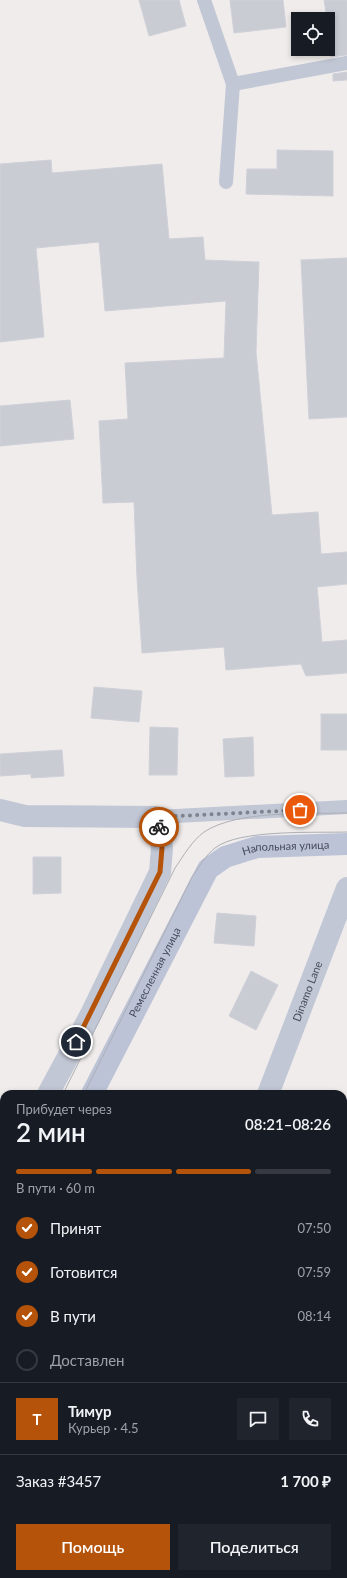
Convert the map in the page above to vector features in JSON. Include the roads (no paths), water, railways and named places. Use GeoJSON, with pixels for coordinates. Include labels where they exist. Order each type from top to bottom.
{"type":"FeatureCollection","features":[{"type":"Feature","properties":{"kind":"street"},"geometry":{"type":"LineString","coordinates":[[0,810],[25,816],[157,817],[162,848],[160,872],[90,1016],[50,1090]]}},
{"type":"Feature","properties":{"kind":"street","name":"Напольная улица"},"geometry":{"type":"LineString","coordinates":[[225,857],[257,846],[347,844]]}},
{"type":"Feature","properties":{"kind":"street","name":"Ремесленная улица"},"geometry":{"type":"LineString","coordinates":[[94,1090],[208,869],[225,857]]}},
{"type":"Feature","properties":{"kind":"street","name":"Dinamo Lane"},"geometry":{"type":"LineString","coordinates":[[270,1090],[347,888]]}},
{"type":"Feature","properties":{"kind":"lane"},"geometry":{"type":"LineString","coordinates":[[204,0],[233,84],[226,182]]}},
{"type":"Feature","properties":{"kind":"lane"},"geometry":{"type":"LineString","coordinates":[[233,84],[347,63]]}},
{"type":"Feature","properties":{"kind":"lane"},"geometry":{"type":"LineString","coordinates":[[157,817],[347,807]]}},
{"type":"Feature","properties":{"kind":"tram line"},"geometry":{"type":"LineString","coordinates":[[65,1090],[175,868],[188,848],[204,832],[218,825],[253,817],[293,814],[347,813]]}},
{"type":"Feature","properties":{"kind":"tram line"},"geometry":{"type":"LineString","coordinates":[[86,1090],[192,877],[211,851],[226,842],[259,835],[298,832],[347,832]]}}]}
